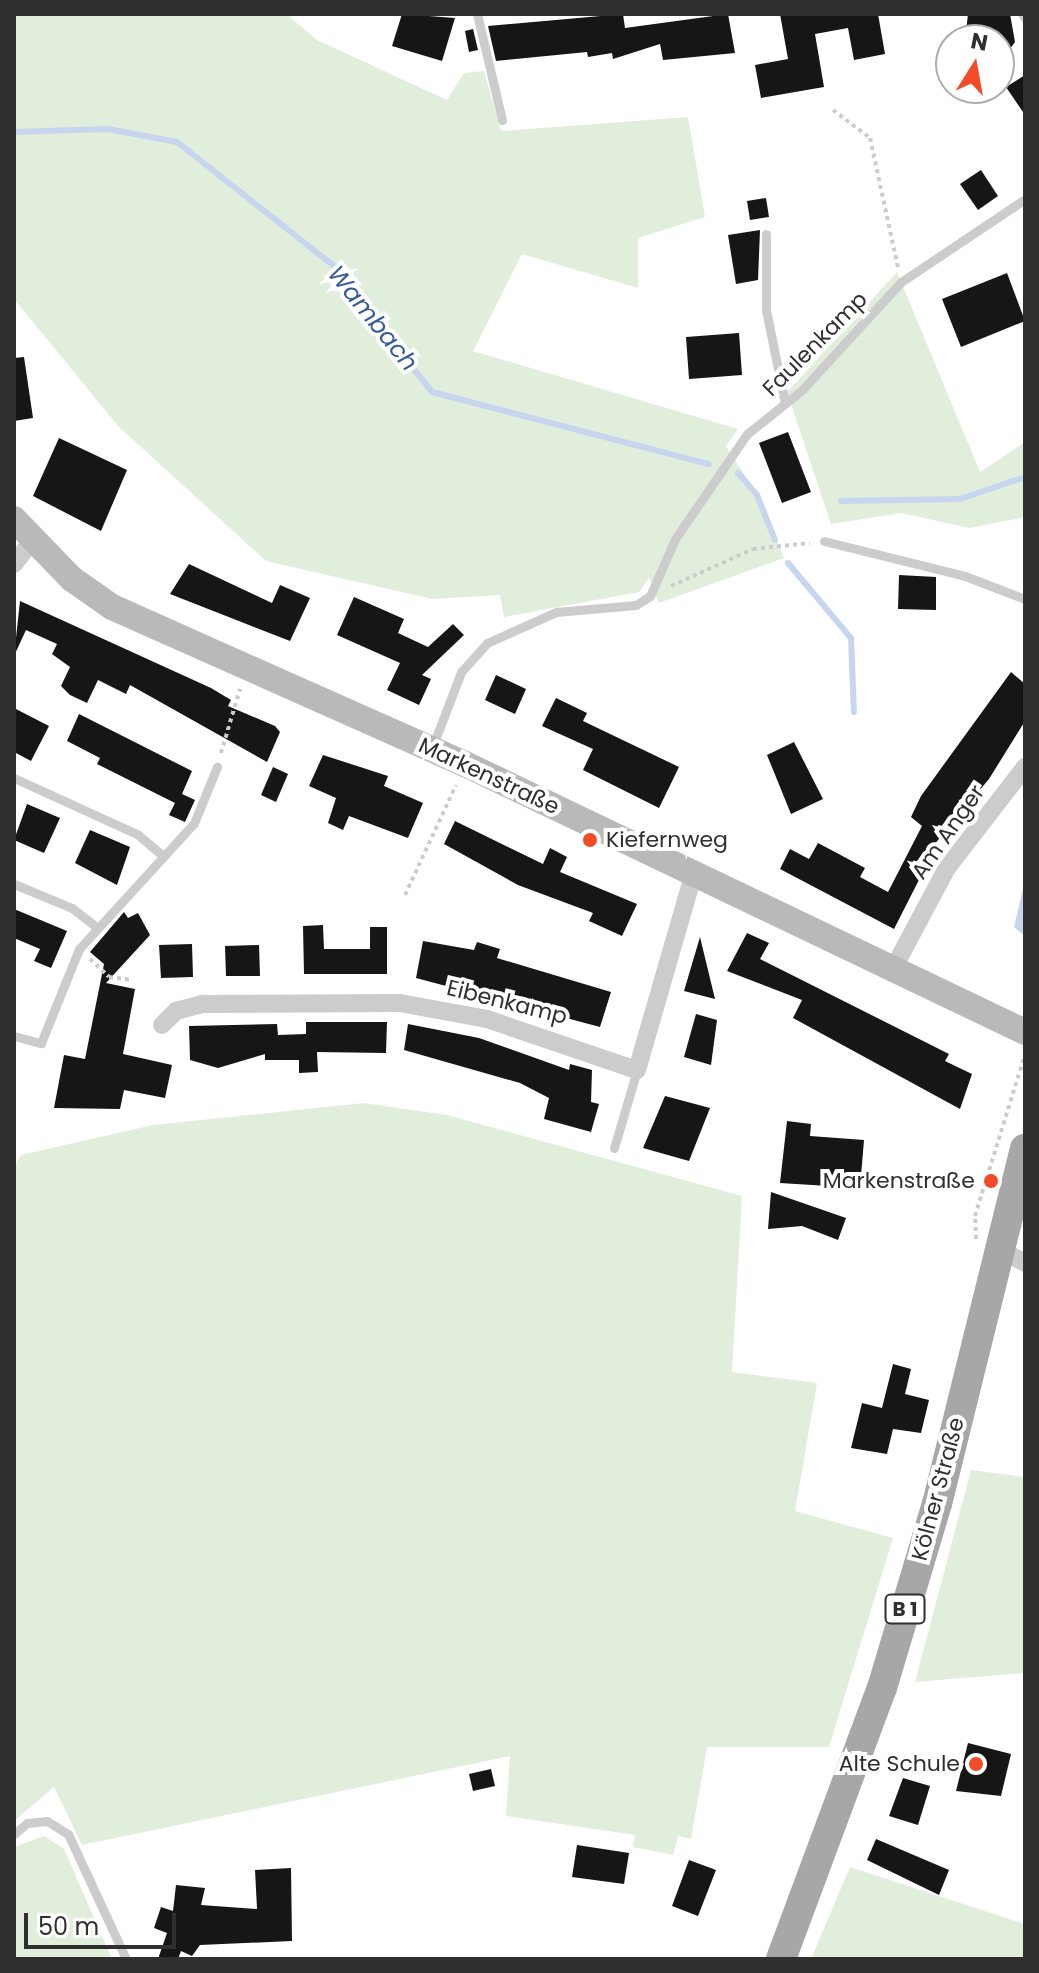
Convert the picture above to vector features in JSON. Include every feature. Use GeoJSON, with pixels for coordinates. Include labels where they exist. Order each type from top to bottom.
{"type":"FeatureCollection","features":[{"type":"Feature","properties":{"kind":"main road","name":"Kölner Straße"},"geometry":{"type":"LineString","coordinates":[[781,1959],[890,1660],[937,1504],[986,1249],[1025,1149]]}},
{"type":"Feature","properties":{"kind":"street","name":"Markenstraße"},"geometry":{"type":"LineString","coordinates":[[14,519],[33,540],[112,607],[465,764],[1025,1032]]}},
{"type":"Feature","properties":{"kind":"street"},"geometry":{"type":"LineString","coordinates":[[14,564],[33,540]]}},
{"type":"Feature","properties":{"kind":"street","name":"Am Anger"},"geometry":{"type":"LineString","coordinates":[[892,971],[947,868],[1025,767]]}},
{"type":"Feature","properties":{"kind":"street"},"geometry":{"type":"LineString","coordinates":[[637,1070],[694,873]]}},
{"type":"Feature","properties":{"kind":"street","name":"Eibenkamp"},"geometry":{"type":"LineString","coordinates":[[162,1025],[176,1011],[203,1004],[400,1003],[500,1023],[637,1070]]}},
{"type":"Feature","properties":{"kind":"street"},"geometry":{"type":"LineString","coordinates":[[986,1249],[1025,1263]]}},
{"type":"Feature","properties":{"kind":"lane"},"geometry":{"type":"LineString","coordinates":[[477,14],[502,120]]}},
{"type":"Feature","properties":{"kind":"lane","name":"Faulenkamp"},"geometry":{"type":"LineString","coordinates":[[650,596],[721,467],[901,282],[1025,199]]}},
{"type":"Feature","properties":{"kind":"lane"},"geometry":{"type":"LineString","coordinates":[[766,234],[766,310],[785,403]]}},
{"type":"Feature","properties":{"kind":"lane"},"geometry":{"type":"LineString","coordinates":[[824,541],[965,576],[1025,599]]}},
{"type":"Feature","properties":{"kind":"lane"},"geometry":{"type":"LineString","coordinates":[[432,749],[461,672],[487,643],[556,612],[636,605],[650,596]]}},
{"type":"Feature","properties":{"kind":"lane"},"geometry":{"type":"LineString","coordinates":[[14,1036],[41,1043],[52,1004],[96,927],[194,823],[217,767]]}},
{"type":"Feature","properties":{"kind":"lane"},"geometry":{"type":"LineString","coordinates":[[14,778],[137,834],[164,857]]}},
{"type":"Feature","properties":{"kind":"lane"},"geometry":{"type":"LineString","coordinates":[[14,884],[72,908],[96,927]]}},
{"type":"Feature","properties":{"kind":"lane"},"geometry":{"type":"LineString","coordinates":[[614,1148],[637,1070]]}},
{"type":"Feature","properties":{"kind":"lane"},"geometry":{"type":"LineString","coordinates":[[14,1834],[27,1823],[47,1821],[68,1834],[126,1959]]}},
{"type":"Feature","properties":{"kind":"path"},"geometry":{"type":"LineString","coordinates":[[833,110],[870,138],[901,282]]}},
{"type":"Feature","properties":{"kind":"path"},"geometry":{"type":"LineString","coordinates":[[650,596],[753,549],[824,541]]}},
{"type":"Feature","properties":{"kind":"path"},"geometry":{"type":"LineString","coordinates":[[217,767],[246,668]]}},
{"type":"Feature","properties":{"kind":"path"},"geometry":{"type":"LineString","coordinates":[[405,895],[465,764]]}},
{"type":"Feature","properties":{"kind":"path"},"geometry":{"type":"LineString","coordinates":[[95,964],[109,977],[133,980]]}},
{"type":"Feature","properties":{"kind":"path"},"geometry":{"type":"LineString","coordinates":[[986,1249],[975,1216],[1025,1054]]}},
{"type":"Feature","properties":{"kind":"green space"},"geometry":{"type":"Polygon","coordinates":[[[14,14],[286,14],[317,40],[447,100],[464,73],[484,71],[501,131],[688,117],[705,217],[638,238],[638,288],[522,254],[473,351],[738,429],[726,446],[760,499],[784,558],[659,603],[649,578],[639,592],[504,617],[500,595],[432,599],[266,561],[119,427],[14,299],[14,14]]]}},
{"type":"Feature","properties":{"kind":"green space"},"geometry":{"type":"Polygon","coordinates":[[[897,272],[980,472],[1025,442],[1025,517],[970,528],[901,513],[831,524],[787,392],[897,272]]]}},
{"type":"Feature","properties":{"kind":"green space"},"geometry":{"type":"Polygon","coordinates":[[[364,1103],[447,1115],[742,1196],[732,1372],[817,1383],[795,1511],[893,1538],[829,1747],[707,1747],[691,1839],[678,1836],[673,1855],[633,1847],[635,1835],[506,1816],[510,1756],[82,1845],[54,1787],[14,1821],[14,1168],[21,1155],[153,1125],[364,1103]]]}},
{"type":"Feature","properties":{"kind":"green space"},"geometry":{"type":"Polygon","coordinates":[[[971,1470],[1025,1477],[1025,1673],[915,1682],[971,1470]]]}},
{"type":"Feature","properties":{"kind":"green space"},"geometry":{"type":"Polygon","coordinates":[[[44,1836],[64,1849],[112,1959],[14,1959],[14,1847],[44,1836]]]}},
{"type":"Feature","properties":{"kind":"green space"},"geometry":{"type":"Polygon","coordinates":[[[850,1867],[1025,1924],[1025,1959],[811,1959],[850,1867]]]}},
{"type":"Feature","properties":{"kind":"water"},"geometry":{"type":"Polygon","coordinates":[[[1025,880],[1025,936],[1014,927],[1025,880]]]}},
{"type":"Feature","properties":{"kind":"building"},"geometry":{"type":"Polygon","coordinates":[[[402,14],[455,18],[442,61],[392,46],[402,14]]]}},
{"type":"Feature","properties":{"kind":"building"},"geometry":{"type":"Polygon","coordinates":[[[623,14],[625,28],[728,14],[735,53],[663,60],[660,44],[613,59],[612,53],[588,57],[587,52],[496,61],[488,26],[623,14]]]}},
{"type":"Feature","properties":{"kind":"building"},"geometry":{"type":"Polygon","coordinates":[[[780,14],[878,14],[885,54],[854,60],[848,28],[815,34],[824,87],[761,98],[755,65],[788,59],[780,14]]]}},
{"type":"Feature","properties":{"kind":"building"},"geometry":{"type":"Polygon","coordinates":[[[968,14],[1010,14],[1012,24],[967,24],[968,14]]]}},
{"type":"Feature","properties":{"kind":"building"},"geometry":{"type":"Polygon","coordinates":[[[473,29],[478,50],[469,52],[465,31],[473,29]]]}},
{"type":"Feature","properties":{"kind":"building"},"geometry":{"type":"Polygon","coordinates":[[[1025,75],[1025,115],[1015,100],[1015,81],[1025,75]]]}},
{"type":"Feature","properties":{"kind":"building"},"geometry":{"type":"Polygon","coordinates":[[[981,170],[998,196],[978,210],[960,184],[981,170]]]}},
{"type":"Feature","properties":{"kind":"building"},"geometry":{"type":"Polygon","coordinates":[[[766,198],[769,217],[750,220],[747,201],[766,198]]]}},
{"type":"Feature","properties":{"kind":"building"},"geometry":{"type":"Polygon","coordinates":[[[760,230],[758,280],[736,284],[728,235],[760,230]]]}},
{"type":"Feature","properties":{"kind":"building"},"geometry":{"type":"Polygon","coordinates":[[[1007,273],[1025,321],[961,347],[942,299],[1007,273]]]}},
{"type":"Feature","properties":{"kind":"building"},"geometry":{"type":"Polygon","coordinates":[[[739,333],[742,375],[689,379],[686,337],[739,333]]]}},
{"type":"Feature","properties":{"kind":"building"},"geometry":{"type":"Polygon","coordinates":[[[24,357],[33,418],[14,421],[14,358],[24,357]]]}},
{"type":"Feature","properties":{"kind":"building"},"geometry":{"type":"Polygon","coordinates":[[[788,432],[811,492],[782,503],[759,443],[788,432]]]}},
{"type":"Feature","properties":{"kind":"building"},"geometry":{"type":"Polygon","coordinates":[[[59,438],[127,470],[101,531],[33,496],[59,438]]]}},
{"type":"Feature","properties":{"kind":"building"},"geometry":{"type":"Polygon","coordinates":[[[189,564],[272,603],[280,585],[310,598],[290,641],[170,594],[189,564]]]}},
{"type":"Feature","properties":{"kind":"building"},"geometry":{"type":"Polygon","coordinates":[[[899,575],[936,577],[936,610],[898,609],[899,575]]]}},
{"type":"Feature","properties":{"kind":"building"},"geometry":{"type":"Polygon","coordinates":[[[354,597],[404,619],[398,633],[428,647],[453,624],[464,635],[422,675],[431,679],[419,705],[387,690],[400,663],[337,635],[354,597]]]}},
{"type":"Feature","properties":{"kind":"building"},"geometry":{"type":"Polygon","coordinates":[[[20,601],[211,688],[231,700],[228,706],[275,726],[280,732],[267,762],[130,685],[126,694],[98,680],[87,703],[70,695],[61,686],[70,667],[52,654],[57,644],[26,630],[14,656],[20,601]]]}},
{"type":"Feature","properties":{"kind":"building"},"geometry":{"type":"Polygon","coordinates":[[[1011,672],[1025,684],[1025,721],[989,779],[913,870],[922,874],[894,929],[780,869],[790,849],[809,859],[818,843],[865,868],[860,877],[888,892],[922,826],[911,817],[921,796],[1011,672]]]}},
{"type":"Feature","properties":{"kind":"building"},"geometry":{"type":"Polygon","coordinates":[[[496,675],[526,689],[515,714],[485,700],[496,675]]]}},
{"type":"Feature","properties":{"kind":"building"},"geometry":{"type":"Polygon","coordinates":[[[556,698],[587,713],[583,721],[679,767],[659,808],[583,770],[593,749],[542,726],[556,698]]]}},
{"type":"Feature","properties":{"kind":"building"},"geometry":{"type":"Polygon","coordinates":[[[14,708],[49,726],[31,761],[14,752],[14,708]]]}},
{"type":"Feature","properties":{"kind":"building"},"geometry":{"type":"Polygon","coordinates":[[[79,714],[192,771],[182,794],[195,800],[185,822],[169,815],[175,803],[97,764],[100,758],[67,741],[79,714]]]}},
{"type":"Feature","properties":{"kind":"building"},"geometry":{"type":"Polygon","coordinates":[[[794,742],[823,799],[791,814],[767,755],[794,742]]]}},
{"type":"Feature","properties":{"kind":"building"},"geometry":{"type":"Polygon","coordinates":[[[323,755],[388,776],[384,786],[423,803],[408,838],[349,816],[343,830],[328,823],[336,798],[309,786],[323,755]]]}},
{"type":"Feature","properties":{"kind":"building"},"geometry":{"type":"Polygon","coordinates":[[[273,767],[288,774],[276,802],[261,795],[273,767]]]}},
{"type":"Feature","properties":{"kind":"building"},"geometry":{"type":"Polygon","coordinates":[[[27,804],[60,818],[44,853],[14,840],[27,804]]]}},
{"type":"Feature","properties":{"kind":"building"},"geometry":{"type":"Polygon","coordinates":[[[455,821],[543,864],[550,848],[567,857],[560,872],[637,904],[622,936],[589,921],[593,913],[518,885],[444,844],[455,821]]]}},
{"type":"Feature","properties":{"kind":"building"},"geometry":{"type":"Polygon","coordinates":[[[90,830],[130,847],[117,885],[75,863],[90,830]]]}},
{"type":"Feature","properties":{"kind":"building"},"geometry":{"type":"Polygon","coordinates":[[[14,909],[67,931],[51,968],[34,961],[40,949],[14,938],[14,909]]]}},
{"type":"Feature","properties":{"kind":"building"},"geometry":{"type":"Polygon","coordinates":[[[124,912],[128,918],[138,913],[150,935],[106,983],[135,989],[123,1054],[172,1065],[165,1098],[124,1090],[120,1109],[54,1108],[64,1055],[85,1059],[104,964],[90,952],[124,912]]]}},
{"type":"Feature","properties":{"kind":"building"},"geometry":{"type":"Polygon","coordinates":[[[323,925],[324,949],[370,949],[370,927],[387,927],[387,974],[304,974],[303,926],[323,925]]]}},
{"type":"Feature","properties":{"kind":"building"},"geometry":{"type":"Polygon","coordinates":[[[747,933],[769,943],[760,959],[949,1054],[945,1061],[972,1074],[960,1109],[793,1018],[802,1000],[727,971],[747,933]]]}},
{"type":"Feature","properties":{"kind":"building"},"geometry":{"type":"Polygon","coordinates":[[[700,937],[715,999],[684,991],[700,937]]]}},
{"type":"Feature","properties":{"kind":"building"},"geometry":{"type":"Polygon","coordinates":[[[423,941],[474,950],[477,942],[500,949],[497,958],[611,992],[600,1027],[416,978],[423,941]]]}},
{"type":"Feature","properties":{"kind":"building"},"geometry":{"type":"Polygon","coordinates":[[[192,944],[193,977],[161,978],[159,945],[192,944]]]}},
{"type":"Feature","properties":{"kind":"building"},"geometry":{"type":"Polygon","coordinates":[[[259,945],[260,976],[226,976],[225,946],[259,945]]]}},
{"type":"Feature","properties":{"kind":"building"},"geometry":{"type":"Polygon","coordinates":[[[696,1014],[717,1020],[711,1065],[684,1057],[696,1014]]]}},
{"type":"Feature","properties":{"kind":"building"},"geometry":{"type":"Polygon","coordinates":[[[306,1022],[387,1022],[386,1053],[317,1052],[318,1072],[299,1073],[299,1060],[265,1060],[265,1054],[218,1068],[190,1060],[189,1026],[277,1024],[278,1035],[306,1034],[306,1022]]]}},
{"type":"Feature","properties":{"kind":"building"},"geometry":{"type":"Polygon","coordinates":[[[408,1024],[479,1038],[569,1070],[570,1064],[592,1070],[591,1102],[599,1104],[591,1132],[544,1119],[549,1098],[520,1083],[404,1050],[408,1024]]]}},
{"type":"Feature","properties":{"kind":"building"},"geometry":{"type":"Polygon","coordinates":[[[665,1096],[710,1108],[689,1161],[643,1148],[665,1096]]]}},
{"type":"Feature","properties":{"kind":"building"},"geometry":{"type":"Polygon","coordinates":[[[787,1121],[811,1124],[810,1136],[864,1140],[860,1188],[780,1183],[787,1121]]]}},
{"type":"Feature","properties":{"kind":"building"},"geometry":{"type":"Polygon","coordinates":[[[771,1192],[846,1218],[838,1240],[802,1226],[768,1229],[771,1192]]]}},
{"type":"Feature","properties":{"kind":"building"},"geometry":{"type":"Polygon","coordinates":[[[893,1364],[911,1369],[905,1394],[929,1400],[921,1433],[893,1429],[887,1454],[851,1448],[862,1403],[882,1408],[893,1364]]]}},
{"type":"Feature","properties":{"kind":"building"},"geometry":{"type":"Polygon","coordinates":[[[968,1743],[1011,1754],[1001,1796],[956,1791],[968,1743]]]}},
{"type":"Feature","properties":{"kind":"building"},"geometry":{"type":"Polygon","coordinates":[[[491,1769],[495,1786],[473,1791],[469,1774],[491,1769]]]}},
{"type":"Feature","properties":{"kind":"building"},"geometry":{"type":"Polygon","coordinates":[[[903,1778],[930,1786],[918,1825],[889,1816],[903,1778]]]}},
{"type":"Feature","properties":{"kind":"building"},"geometry":{"type":"Polygon","coordinates":[[[876,1839],[949,1870],[939,1895],[867,1860],[876,1839]]]}},
{"type":"Feature","properties":{"kind":"building"},"geometry":{"type":"Polygon","coordinates":[[[577,1845],[629,1853],[624,1884],[572,1877],[577,1845]]]}},
{"type":"Feature","properties":{"kind":"building"},"geometry":{"type":"Polygon","coordinates":[[[689,1860],[716,1870],[698,1916],[672,1906],[689,1860]]]}},
{"type":"Feature","properties":{"kind":"building"},"geometry":{"type":"Polygon","coordinates":[[[291,1868],[292,1941],[200,1945],[192,1956],[181,1951],[178,1959],[158,1959],[167,1933],[154,1928],[161,1907],[173,1911],[176,1885],[205,1888],[201,1905],[257,1909],[255,1870],[291,1868]]]}},
{"type":"Feature","properties":{"kind":"waterway","name":"Wambach"},"geometry":{"type":"LineString","coordinates":[[14,132],[108,129],[177,142],[335,267],[432,392],[709,464]]}},
{"type":"Feature","properties":{"kind":"waterway","name":"Wambach"},"geometry":{"type":"LineString","coordinates":[[738,473],[757,495],[775,540]]}},
{"type":"Feature","properties":{"kind":"waterway"},"geometry":{"type":"LineString","coordinates":[[841,501],[960,499],[1025,477]]}},
{"type":"Feature","properties":{"kind":"waterway","name":"Wambach"},"geometry":{"type":"LineString","coordinates":[[788,563],[851,638],[854,712]]}},
{"type":"Feature","properties":{"kind":"place","name":"Kiefernweg"},"geometry":{"type":"Point","coordinates":[590,840]}},
{"type":"Feature","properties":{"kind":"place","name":"Markenstraße"},"geometry":{"type":"Point","coordinates":[991,1181]}},
{"type":"Feature","properties":{"kind":"place","name":"Alte Schule"},"geometry":{"type":"Point","coordinates":[976,1764]}}]}
